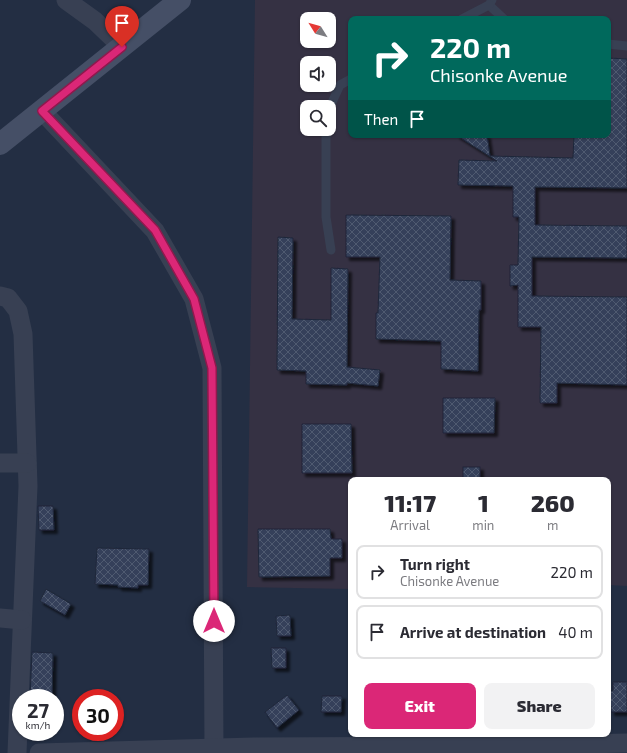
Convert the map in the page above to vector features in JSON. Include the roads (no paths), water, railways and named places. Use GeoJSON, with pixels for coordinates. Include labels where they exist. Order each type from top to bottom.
{"type":"FeatureCollection","features":[{"type":"Feature","properties":{"kind":"street"},"geometry":{"type":"LineString","coordinates":[[66,0],[96,21],[122,47]]}},
{"type":"Feature","properties":{"kind":"street"},"geometry":{"type":"LineString","coordinates":[[0,144],[180,0]]}},
{"type":"Feature","properties":{"kind":"street"},"geometry":{"type":"LineString","coordinates":[[42,111],[155,230],[194,299],[212,368],[214,751]]}},
{"type":"Feature","properties":{"kind":"street"},"geometry":{"type":"LineString","coordinates":[[0,296],[8,298],[18,311],[24,334],[28,486],[17,753]]}},
{"type":"Feature","properties":{"kind":"street"},"geometry":{"type":"LineString","coordinates":[[0,463],[27,463]]}},
{"type":"Feature","properties":{"kind":"street"},"geometry":{"type":"LineString","coordinates":[[0,618],[22,620]]}},
{"type":"Feature","properties":{"kind":"street"},"geometry":{"type":"LineString","coordinates":[[39,753],[497,749],[627,743]]}},
{"type":"Feature","properties":{"kind":"lane"},"geometry":{"type":"LineString","coordinates":[[467,16],[491,2],[502,16]]}},
{"type":"Feature","properties":{"kind":"lane"},"geometry":{"type":"LineString","coordinates":[[611,44],[627,46]]}},
{"type":"Feature","properties":{"kind":"lane"},"geometry":{"type":"LineString","coordinates":[[333,100],[340,85],[348,81]]}},
{"type":"Feature","properties":{"kind":"lane"},"geometry":{"type":"LineString","coordinates":[[326,136],[326,217],[331,250]]}}]}
